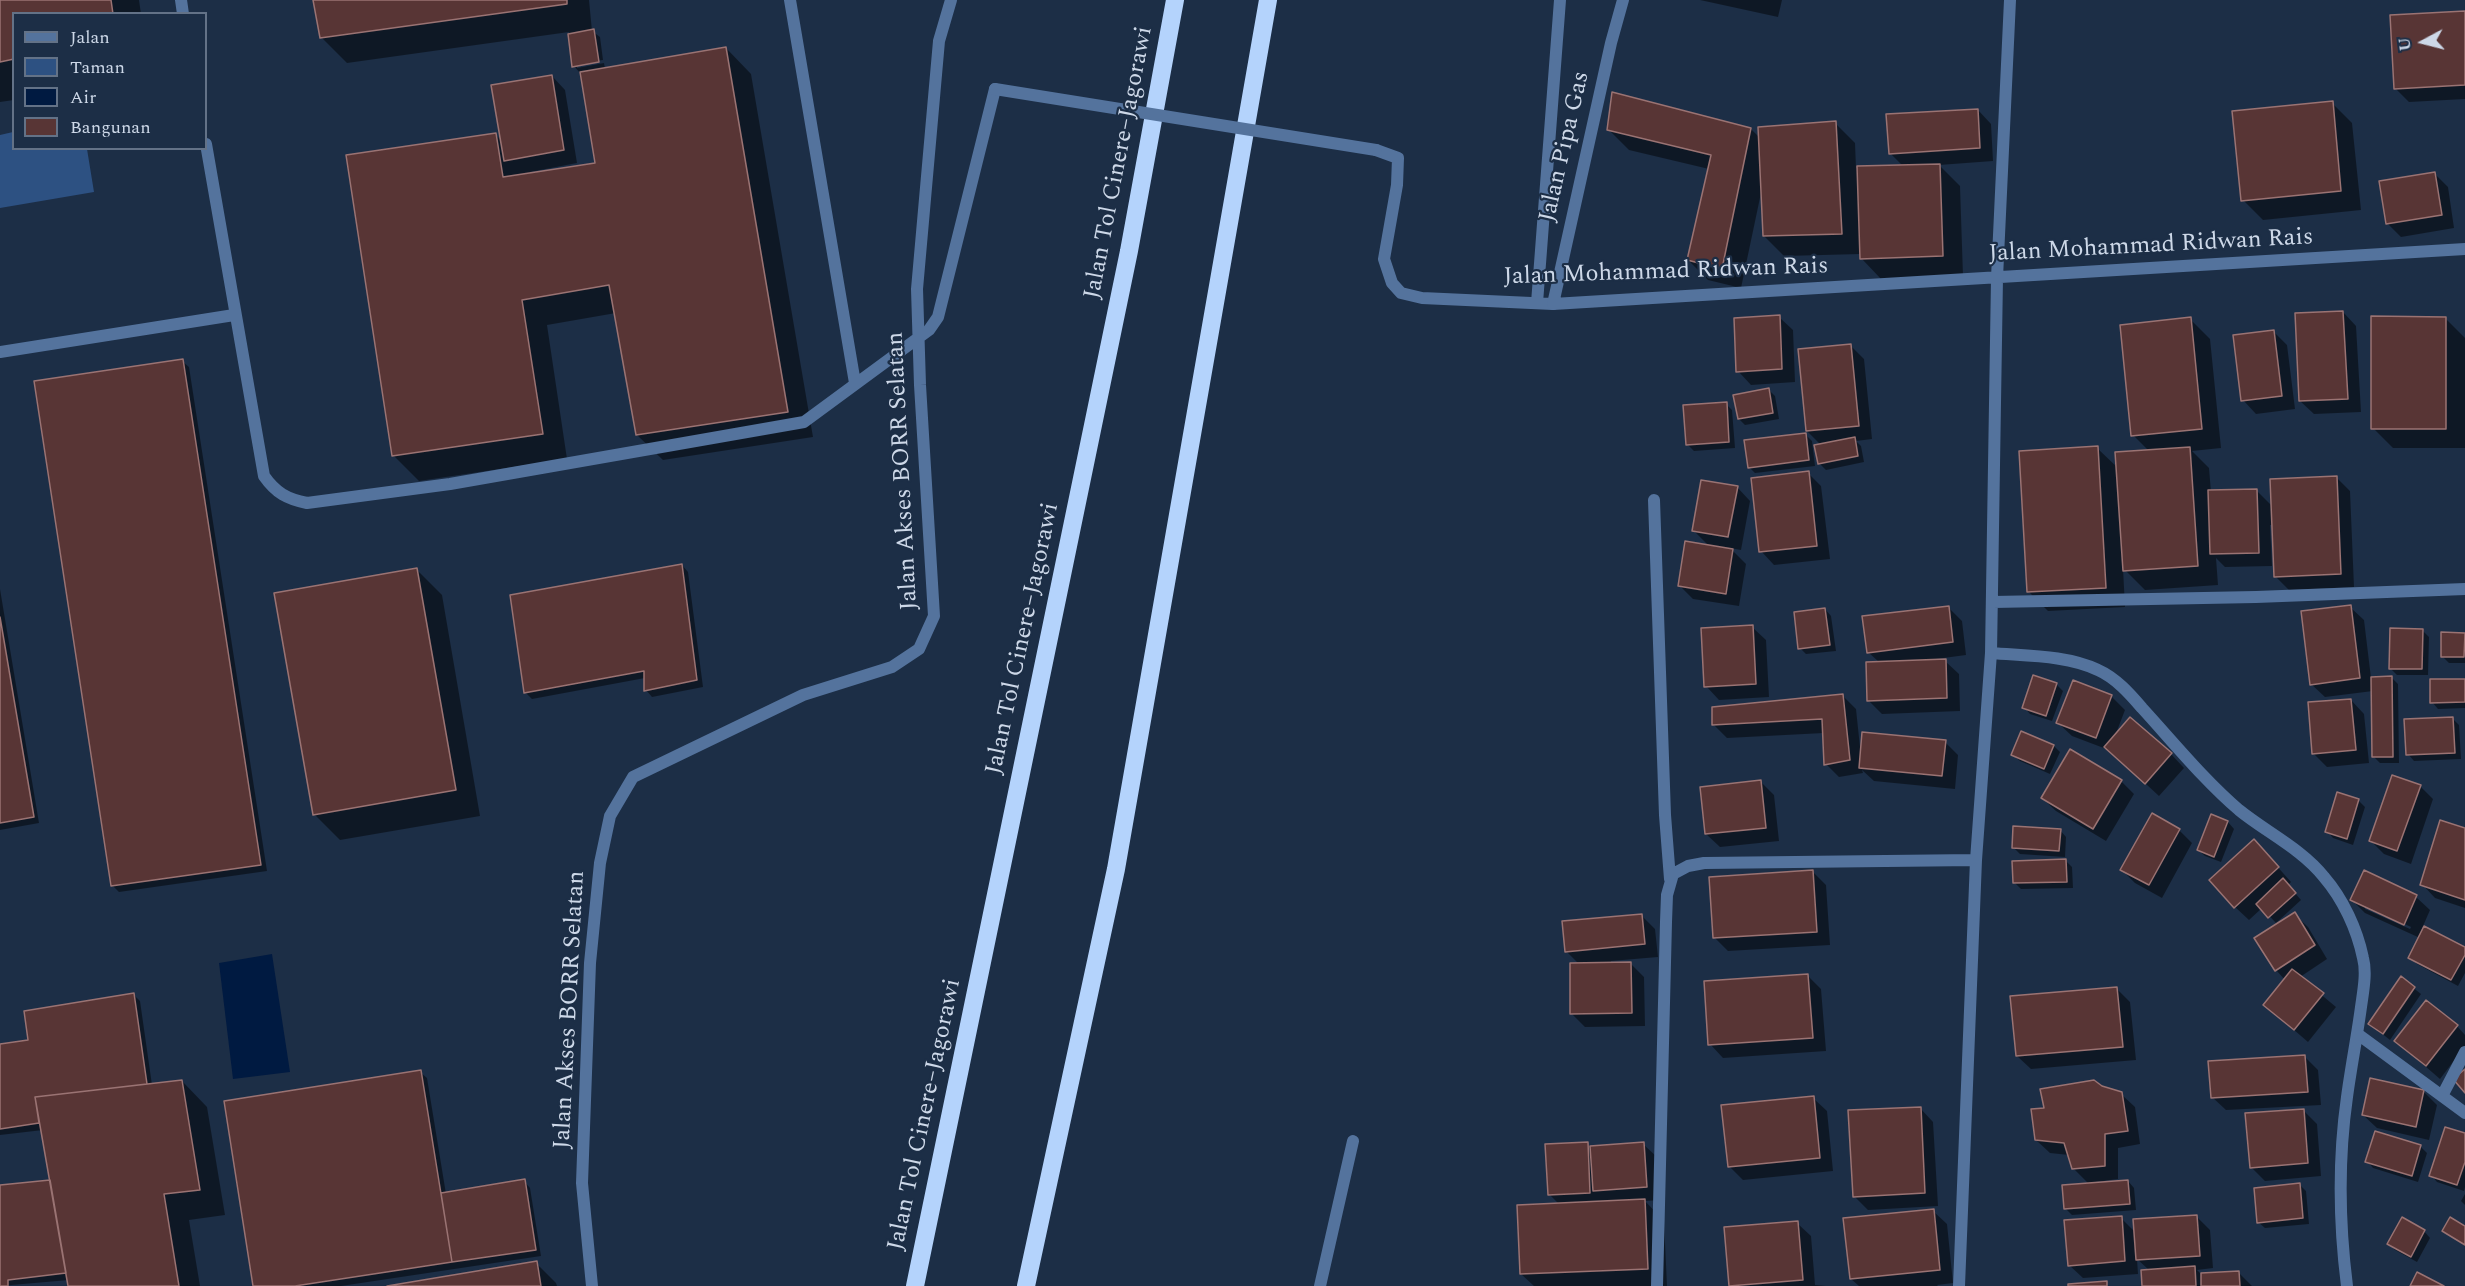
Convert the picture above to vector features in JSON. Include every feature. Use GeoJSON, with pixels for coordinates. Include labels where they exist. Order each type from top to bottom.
{"type":"FeatureCollection","features":[{"type":"Feature","properties":{"kind":"highway","name":"Jalan Tol Cinere–Jagorawi"},"geometry":{"type":"LineString","coordinates":[[915,1286],[1129,251],[1175,0]]}},
{"type":"Feature","properties":{"kind":"highway"},"geometry":{"type":"LineString","coordinates":[[1026,1286],[1116,869],[1268,0]]}},
{"type":"Feature","properties":{"kind":"street"},"geometry":{"type":"LineString","coordinates":[[790,0],[855,383]]}},
{"type":"Feature","properties":{"kind":"street","name":"Jalan Akses BORR Selatan"},"geometry":{"type":"LineString","coordinates":[[592,1286],[582,1183],[591,963],[600,863],[610,816],[633,777],[803,695],[892,667],[919,649],[934,616],[917,338],[917,289],[939,41],[951,0]]}},
{"type":"Feature","properties":{"kind":"street","name":"Jalan Pipa Gas"},"geometry":{"type":"LineString","coordinates":[[1537,303],[1560,0]]}},
{"type":"Feature","properties":{"kind":"street","name":"Jalan Pipa Gas"},"geometry":{"type":"LineString","coordinates":[[1552,304],[1611,43],[1623,0]]}},
{"type":"Feature","properties":{"kind":"street"},"geometry":{"type":"LineString","coordinates":[[1959,1286],[1976,860],[1991,653],[1997,278],[2010,0]]}},
{"type":"Feature","properties":{"kind":"street","name":"Jalan Mohammad Ridwan Rais"},"geometry":{"type":"LineString","coordinates":[[207,150],[234,315],[264,476],[275,491],[290,500],[307,503],[450,484],[804,422],[929,330],[938,317],[995,89],[1377,150],[1398,158],[1397,185],[1384,259],[1392,283],[1401,293],[1422,298],[1552,304],[2465,249]]}},
{"type":"Feature","properties":{"kind":"street"},"geometry":{"type":"LineString","coordinates":[[0,352],[234,315]]}},
{"type":"Feature","properties":{"kind":"street"},"geometry":{"type":"LineString","coordinates":[[1654,500],[1665,815],[1670,879],[1666,922],[1657,1286]]}},
{"type":"Feature","properties":{"kind":"street"},"geometry":{"type":"LineString","coordinates":[[1993,602],[2256,597],[2465,589]]}},
{"type":"Feature","properties":{"kind":"street"},"geometry":{"type":"LineString","coordinates":[[1991,653],[2067,661],[2098,670],[2106,675],[2130,694],[2211,783],[2240,810],[2294,849],[2324,876],[2343,903],[2364,960],[2359,1035],[2347,1097],[2340,1189],[2342,1244],[2347,1286]]}},
{"type":"Feature","properties":{"kind":"street"},"geometry":{"type":"LineString","coordinates":[[1670,879],[1678,870],[1704,863],[1976,860]]}},
{"type":"Feature","properties":{"kind":"street"},"geometry":{"type":"LineString","coordinates":[[2359,1035],[2465,1113]]}},
{"type":"Feature","properties":{"kind":"street"},"geometry":{"type":"LineString","coordinates":[[2442,1096],[2465,1052]]}},
{"type":"Feature","properties":{"kind":"street"},"geometry":{"type":"LineString","coordinates":[[1320,1286],[1353,1141]]}},
{"type":"Feature","properties":{"kind":"green space"},"geometry":{"type":"Polygon","coordinates":[[[12,132],[12,150],[87,150],[94,192],[0,208],[0,135],[12,132]]]}},
{"type":"Feature","properties":{"kind":"water"},"geometry":{"type":"Polygon","coordinates":[[[272,954],[290,1072],[233,1079],[219,963],[272,954]]]}},
{"type":"Feature","properties":{"kind":"building"},"geometry":{"type":"Polygon","coordinates":[[[0,0],[111,0],[113,12],[12,12],[12,59],[0,62],[0,0]]]}},
{"type":"Feature","properties":{"kind":"building"},"geometry":{"type":"Polygon","coordinates":[[[313,0],[567,0],[567,4],[320,38],[313,0]]]}},
{"type":"Feature","properties":{"kind":"building"},"geometry":{"type":"Polygon","coordinates":[[[2465,11],[2465,85],[2394,89],[2390,15],[2465,11]]]}},
{"type":"Feature","properties":{"kind":"building"},"geometry":{"type":"Polygon","coordinates":[[[594,29],[599,62],[572,67],[568,34],[594,29]]]}},
{"type":"Feature","properties":{"kind":"building"},"geometry":{"type":"Polygon","coordinates":[[[726,47],[788,412],[636,435],[609,285],[522,300],[543,434],[392,456],[346,155],[496,133],[503,177],[595,163],[580,72],[726,47]]]}},
{"type":"Feature","properties":{"kind":"building"},"geometry":{"type":"Polygon","coordinates":[[[552,75],[564,150],[504,161],[491,85],[552,75]]]}},
{"type":"Feature","properties":{"kind":"building"},"geometry":{"type":"Polygon","coordinates":[[[1612,92],[1751,128],[1722,269],[1687,260],[1711,155],[1607,130],[1612,92]]]}},
{"type":"Feature","properties":{"kind":"building"},"geometry":{"type":"Polygon","coordinates":[[[2333,101],[2341,191],[2241,201],[2232,111],[2333,101]]]}},
{"type":"Feature","properties":{"kind":"building"},"geometry":{"type":"Polygon","coordinates":[[[1978,109],[1980,148],[1889,154],[1886,114],[1978,109]]]}},
{"type":"Feature","properties":{"kind":"building"},"geometry":{"type":"Polygon","coordinates":[[[1836,121],[1842,234],[1763,236],[1758,127],[1836,121]]]}},
{"type":"Feature","properties":{"kind":"building"},"geometry":{"type":"Polygon","coordinates":[[[1940,164],[1943,256],[1860,259],[1857,166],[1940,164]]]}},
{"type":"Feature","properties":{"kind":"building"},"geometry":{"type":"Polygon","coordinates":[[[2435,172],[2442,215],[2386,224],[2379,181],[2435,172]]]}},
{"type":"Feature","properties":{"kind":"building"},"geometry":{"type":"Polygon","coordinates":[[[2343,311],[2348,399],[2299,401],[2295,313],[2343,311]]]}},
{"type":"Feature","properties":{"kind":"building"},"geometry":{"type":"Polygon","coordinates":[[[1780,315],[1782,369],[1736,372],[1734,318],[1780,315]]]}},
{"type":"Feature","properties":{"kind":"building"},"geometry":{"type":"Polygon","coordinates":[[[2371,316],[2446,317],[2446,429],[2371,429],[2371,316]]]}},
{"type":"Feature","properties":{"kind":"building"},"geometry":{"type":"Polygon","coordinates":[[[2191,317],[2202,429],[2131,436],[2120,325],[2191,317]]]}},
{"type":"Feature","properties":{"kind":"building"},"geometry":{"type":"Polygon","coordinates":[[[2274,330],[2282,396],[2241,401],[2233,335],[2274,330]]]}},
{"type":"Feature","properties":{"kind":"building"},"geometry":{"type":"Polygon","coordinates":[[[1851,344],[1859,426],[1806,431],[1798,349],[1851,344]]]}},
{"type":"Feature","properties":{"kind":"building"},"geometry":{"type":"Polygon","coordinates":[[[183,359],[261,865],[111,886],[34,381],[183,359]]]}},
{"type":"Feature","properties":{"kind":"building"},"geometry":{"type":"Polygon","coordinates":[[[1769,388],[1773,413],[1738,419],[1733,395],[1769,388]]]}},
{"type":"Feature","properties":{"kind":"building"},"geometry":{"type":"Polygon","coordinates":[[[1727,402],[1729,442],[1686,445],[1683,405],[1727,402]]]}},
{"type":"Feature","properties":{"kind":"building"},"geometry":{"type":"Polygon","coordinates":[[[1806,433],[1809,460],[1748,468],[1744,440],[1806,433]]]}},
{"type":"Feature","properties":{"kind":"building"},"geometry":{"type":"Polygon","coordinates":[[[1855,437],[1858,456],[1818,464],[1814,445],[1855,437]]]}},
{"type":"Feature","properties":{"kind":"building"},"geometry":{"type":"Polygon","coordinates":[[[2098,446],[2106,588],[2027,592],[2019,451],[2098,446]]]}},
{"type":"Feature","properties":{"kind":"building"},"geometry":{"type":"Polygon","coordinates":[[[2190,447],[2198,566],[2123,571],[2115,452],[2190,447]]]}},
{"type":"Feature","properties":{"kind":"building"},"geometry":{"type":"Polygon","coordinates":[[[1809,471],[1817,546],[1759,552],[1751,478],[1809,471]]]}},
{"type":"Feature","properties":{"kind":"building"},"geometry":{"type":"Polygon","coordinates":[[[2337,476],[2341,574],[2274,577],[2270,479],[2337,476]]]}},
{"type":"Feature","properties":{"kind":"building"},"geometry":{"type":"Polygon","coordinates":[[[1701,480],[1738,486],[1728,537],[1692,531],[1701,480]]]}},
{"type":"Feature","properties":{"kind":"building"},"geometry":{"type":"Polygon","coordinates":[[[2257,489],[2259,553],[2210,554],[2208,490],[2257,489]]]}},
{"type":"Feature","properties":{"kind":"building"},"geometry":{"type":"Polygon","coordinates":[[[1685,541],[1733,549],[1726,594],[1678,586],[1685,541]]]}},
{"type":"Feature","properties":{"kind":"building"},"geometry":{"type":"Polygon","coordinates":[[[682,564],[697,680],[644,691],[644,671],[524,693],[510,595],[682,564]]]}},
{"type":"Feature","properties":{"kind":"building"},"geometry":{"type":"Polygon","coordinates":[[[417,568],[456,790],[313,815],[274,593],[417,568]]]}},
{"type":"Feature","properties":{"kind":"building"},"geometry":{"type":"Polygon","coordinates":[[[2351,605],[2360,678],[2310,685],[2301,611],[2351,605]]]}},
{"type":"Feature","properties":{"kind":"building"},"geometry":{"type":"Polygon","coordinates":[[[1949,606],[1953,642],[1867,653],[1862,616],[1949,606]]]}},
{"type":"Feature","properties":{"kind":"building"},"geometry":{"type":"Polygon","coordinates":[[[1825,608],[1830,645],[1798,649],[1794,612],[1825,608]]]}},
{"type":"Feature","properties":{"kind":"building"},"geometry":{"type":"Polygon","coordinates":[[[0,617],[34,817],[0,823],[0,617]]]}},
{"type":"Feature","properties":{"kind":"building"},"geometry":{"type":"Polygon","coordinates":[[[1753,625],[1756,684],[1704,687],[1701,628],[1753,625]]]}},
{"type":"Feature","properties":{"kind":"building"},"geometry":{"type":"Polygon","coordinates":[[[2390,628],[2423,629],[2422,669],[2389,669],[2390,628]]]}},
{"type":"Feature","properties":{"kind":"building"},"geometry":{"type":"Polygon","coordinates":[[[2441,632],[2465,633],[2464,657],[2441,657],[2441,632]]]}},
{"type":"Feature","properties":{"kind":"building"},"geometry":{"type":"Polygon","coordinates":[[[1946,659],[1947,698],[1867,701],[1866,662],[1946,659]]]}},
{"type":"Feature","properties":{"kind":"building"},"geometry":{"type":"Polygon","coordinates":[[[2033,675],[2057,683],[2046,716],[2022,708],[2033,675]]]}},
{"type":"Feature","properties":{"kind":"building"},"geometry":{"type":"Polygon","coordinates":[[[2392,676],[2393,757],[2372,757],[2371,677],[2392,676]]]}},
{"type":"Feature","properties":{"kind":"building"},"geometry":{"type":"Polygon","coordinates":[[[2430,679],[2465,679],[2465,702],[2430,703],[2430,679]]]}},
{"type":"Feature","properties":{"kind":"building"},"geometry":{"type":"Polygon","coordinates":[[[2073,680],[2112,695],[2096,738],[2056,723],[2073,680]]]}},
{"type":"Feature","properties":{"kind":"building"},"geometry":{"type":"Polygon","coordinates":[[[1843,694],[1850,760],[1824,765],[1822,719],[1712,725],[1712,707],[1843,694]]]}},
{"type":"Feature","properties":{"kind":"building"},"geometry":{"type":"Polygon","coordinates":[[[2351,699],[2356,750],[2312,754],[2308,702],[2351,699]]]}},
{"type":"Feature","properties":{"kind":"building"},"geometry":{"type":"Polygon","coordinates":[[[2130,717],[2172,753],[2145,784],[2104,747],[2130,717]]]}},
{"type":"Feature","properties":{"kind":"building"},"geometry":{"type":"Polygon","coordinates":[[[2453,717],[2455,753],[2406,755],[2404,719],[2453,717]]]}},
{"type":"Feature","properties":{"kind":"building"},"geometry":{"type":"Polygon","coordinates":[[[2021,731],[2054,745],[2044,769],[2011,755],[2021,731]]]}},
{"type":"Feature","properties":{"kind":"building"},"geometry":{"type":"Polygon","coordinates":[[[1862,732],[1946,740],[1942,776],[1859,768],[1862,732]]]}},
{"type":"Feature","properties":{"kind":"building"},"geometry":{"type":"Polygon","coordinates":[[[2070,749],[2122,780],[2093,829],[2041,798],[2070,749]]]}},
{"type":"Feature","properties":{"kind":"building"},"geometry":{"type":"Polygon","coordinates":[[[2392,775],[2421,785],[2397,851],[2369,841],[2392,775]]]}},
{"type":"Feature","properties":{"kind":"building"},"geometry":{"type":"Polygon","coordinates":[[[1761,780],[1766,828],[1705,834],[1700,787],[1761,780]]]}},
{"type":"Feature","properties":{"kind":"building"},"geometry":{"type":"Polygon","coordinates":[[[2337,792],[2359,799],[2347,839],[2325,832],[2337,792]]]}},
{"type":"Feature","properties":{"kind":"building"},"geometry":{"type":"Polygon","coordinates":[[[2152,813],[2180,829],[2149,885],[2120,870],[2152,813]]]}},
{"type":"Feature","properties":{"kind":"building"},"geometry":{"type":"Polygon","coordinates":[[[2211,814],[2228,821],[2214,857],[2197,850],[2211,814]]]}},
{"type":"Feature","properties":{"kind":"building"},"geometry":{"type":"Polygon","coordinates":[[[2440,820],[2465,828],[2465,900],[2420,885],[2440,820]]]}},
{"type":"Feature","properties":{"kind":"building"},"geometry":{"type":"Polygon","coordinates":[[[2013,826],[2061,829],[2059,851],[2012,848],[2013,826]]]}},
{"type":"Feature","properties":{"kind":"building"},"geometry":{"type":"Polygon","coordinates":[[[2254,839],[2279,867],[2234,908],[2209,880],[2254,839]]]}},
{"type":"Feature","properties":{"kind":"building"},"geometry":{"type":"Polygon","coordinates":[[[2066,859],[2067,882],[2013,883],[2012,861],[2066,859]]]}},
{"type":"Feature","properties":{"kind":"building"},"geometry":{"type":"Polygon","coordinates":[[[1813,870],[1817,932],[1713,938],[1709,877],[1813,870]]]}},
{"type":"Feature","properties":{"kind":"building"},"geometry":{"type":"Polygon","coordinates":[[[2364,870],[2417,895],[2404,925],[2350,900],[2364,870]]]}},
{"type":"Feature","properties":{"kind":"building"},"geometry":{"type":"Polygon","coordinates":[[[2283,878],[2296,893],[2268,918],[2256,904],[2283,878]]]}},
{"type":"Feature","properties":{"kind":"building"},"geometry":{"type":"Polygon","coordinates":[[[2295,912],[2315,945],[2275,971],[2254,938],[2295,912]]]}},
{"type":"Feature","properties":{"kind":"building"},"geometry":{"type":"Polygon","coordinates":[[[1642,914],[1645,944],[1565,952],[1562,921],[1642,914]]]}},
{"type":"Feature","properties":{"kind":"building"},"geometry":{"type":"Polygon","coordinates":[[[2424,926],[2465,947],[2465,955],[2451,980],[2408,958],[2424,926]]]}},
{"type":"Feature","properties":{"kind":"building"},"geometry":{"type":"Polygon","coordinates":[[[1631,962],[1632,1013],[1570,1014],[1570,963],[1631,962]]]}},
{"type":"Feature","properties":{"kind":"building"},"geometry":{"type":"Polygon","coordinates":[[[2292,969],[2324,993],[2294,1030],[2263,1005],[2292,969]]]}},
{"type":"Feature","properties":{"kind":"building"},"geometry":{"type":"Polygon","coordinates":[[[1808,974],[1813,1038],[1708,1045],[1704,981],[1808,974]]]}},
{"type":"Feature","properties":{"kind":"building"},"geometry":{"type":"Polygon","coordinates":[[[2401,976],[2415,987],[2383,1034],[2368,1024],[2401,976]]]}},
{"type":"Feature","properties":{"kind":"building"},"geometry":{"type":"Polygon","coordinates":[[[2117,987],[2123,1047],[2016,1056],[2010,996],[2117,987]]]}},
{"type":"Feature","properties":{"kind":"building"},"geometry":{"type":"Polygon","coordinates":[[[134,993],[147,1084],[35,1097],[39,1123],[0,1129],[0,1044],[28,1040],[24,1011],[134,993]]]}},
{"type":"Feature","properties":{"kind":"building"},"geometry":{"type":"Polygon","coordinates":[[[2426,1000],[2458,1025],[2426,1066],[2394,1041],[2426,1000]]]}},
{"type":"Feature","properties":{"kind":"building"},"geometry":{"type":"Polygon","coordinates":[[[2305,1055],[2308,1092],[2211,1098],[2208,1061],[2305,1055]]]}},
{"type":"Feature","properties":{"kind":"building"},"geometry":{"type":"Polygon","coordinates":[[[2465,1069],[2465,1093],[2453,1079],[2465,1069]]]}},
{"type":"Feature","properties":{"kind":"building"},"geometry":{"type":"Polygon","coordinates":[[[421,1070],[452,1262],[295,1286],[253,1286],[224,1101],[421,1070]]]}},
{"type":"Feature","properties":{"kind":"building"},"geometry":{"type":"Polygon","coordinates":[[[2370,1078],[2424,1090],[2416,1127],[2362,1115],[2370,1078]]]}},
{"type":"Feature","properties":{"kind":"building"},"geometry":{"type":"Polygon","coordinates":[[[182,1080],[200,1190],[164,1194],[179,1286],[68,1286],[35,1097],[182,1080]]]}},
{"type":"Feature","properties":{"kind":"building"},"geometry":{"type":"Polygon","coordinates":[[[2094,1080],[2102,1086],[2122,1092],[2128,1131],[2105,1134],[2105,1166],[2072,1169],[2064,1143],[2035,1140],[2031,1109],[2044,1108],[2040,1089],[2094,1080]]]}},
{"type":"Feature","properties":{"kind":"building"},"geometry":{"type":"Polygon","coordinates":[[[1814,1096],[1820,1158],[1728,1167],[1721,1105],[1814,1096]]]}},
{"type":"Feature","properties":{"kind":"building"},"geometry":{"type":"Polygon","coordinates":[[[1921,1107],[1925,1193],[1853,1197],[1848,1110],[1921,1107]]]}},
{"type":"Feature","properties":{"kind":"building"},"geometry":{"type":"Polygon","coordinates":[[[2304,1109],[2308,1163],[2250,1168],[2245,1113],[2304,1109]]]}},
{"type":"Feature","properties":{"kind":"building"},"geometry":{"type":"Polygon","coordinates":[[[2445,1127],[2465,1133],[2465,1162],[2457,1185],[2429,1176],[2445,1127]]]}},
{"type":"Feature","properties":{"kind":"building"},"geometry":{"type":"Polygon","coordinates":[[[2375,1131],[2421,1145],[2412,1176],[2365,1162],[2375,1131]]]}},
{"type":"Feature","properties":{"kind":"building"},"geometry":{"type":"Polygon","coordinates":[[[1588,1142],[1590,1193],[1548,1195],[1545,1144],[1588,1142]]]}},
{"type":"Feature","properties":{"kind":"building"},"geometry":{"type":"Polygon","coordinates":[[[1644,1142],[1647,1187],[1593,1191],[1590,1146],[1644,1142]]]}},
{"type":"Feature","properties":{"kind":"building"},"geometry":{"type":"Polygon","coordinates":[[[525,1179],[536,1250],[452,1262],[441,1193],[525,1179]]]}},
{"type":"Feature","properties":{"kind":"building"},"geometry":{"type":"Polygon","coordinates":[[[50,1180],[66,1273],[8,1280],[8,1286],[0,1286],[0,1185],[50,1180]]]}},
{"type":"Feature","properties":{"kind":"building"},"geometry":{"type":"Polygon","coordinates":[[[2128,1180],[2130,1204],[2064,1209],[2062,1185],[2128,1180]]]}},
{"type":"Feature","properties":{"kind":"building"},"geometry":{"type":"Polygon","coordinates":[[[2300,1183],[2303,1218],[2257,1223],[2254,1188],[2300,1183]]]}},
{"type":"Feature","properties":{"kind":"building"},"geometry":{"type":"Polygon","coordinates":[[[1645,1199],[1648,1269],[1520,1274],[1517,1205],[1645,1199]]]}},
{"type":"Feature","properties":{"kind":"building"},"geometry":{"type":"Polygon","coordinates":[[[1934,1209],[1940,1270],[1850,1279],[1843,1218],[1934,1209]]]}},
{"type":"Feature","properties":{"kind":"building"},"geometry":{"type":"Polygon","coordinates":[[[2197,1215],[2200,1256],[2136,1260],[2133,1219],[2197,1215]]]}},
{"type":"Feature","properties":{"kind":"building"},"geometry":{"type":"Polygon","coordinates":[[[2122,1216],[2125,1261],[2068,1266],[2064,1220],[2122,1216]]]}},
{"type":"Feature","properties":{"kind":"building"},"geometry":{"type":"Polygon","coordinates":[[[2402,1217],[2425,1230],[2411,1257],[2387,1244],[2402,1217]]]}},
{"type":"Feature","properties":{"kind":"building"},"geometry":{"type":"Polygon","coordinates":[[[2450,1217],[2465,1226],[2465,1245],[2442,1231],[2450,1217]]]}},
{"type":"Feature","properties":{"kind":"building"},"geometry":{"type":"Polygon","coordinates":[[[1798,1221],[1803,1280],[1729,1286],[1724,1227],[1798,1221]]]}},
{"type":"Feature","properties":{"kind":"building"},"geometry":{"type":"Polygon","coordinates":[[[537,1261],[541,1286],[387,1286],[537,1261]]]}},
{"type":"Feature","properties":{"kind":"building"},"geometry":{"type":"Polygon","coordinates":[[[2195,1266],[2196,1286],[2142,1286],[2141,1270],[2195,1266]]]}},
{"type":"Feature","properties":{"kind":"building"},"geometry":{"type":"Polygon","coordinates":[[[2239,1271],[2240,1286],[2201,1286],[2201,1273],[2239,1271]]]}},
{"type":"Feature","properties":{"kind":"building"},"geometry":{"type":"Polygon","coordinates":[[[2417,1272],[2444,1286],[2410,1286],[2417,1272]]]}},
{"type":"Feature","properties":{"kind":"building"},"geometry":{"type":"Polygon","coordinates":[[[2107,1281],[2107,1286],[2068,1286],[2068,1284],[2107,1281]]]}}]}
